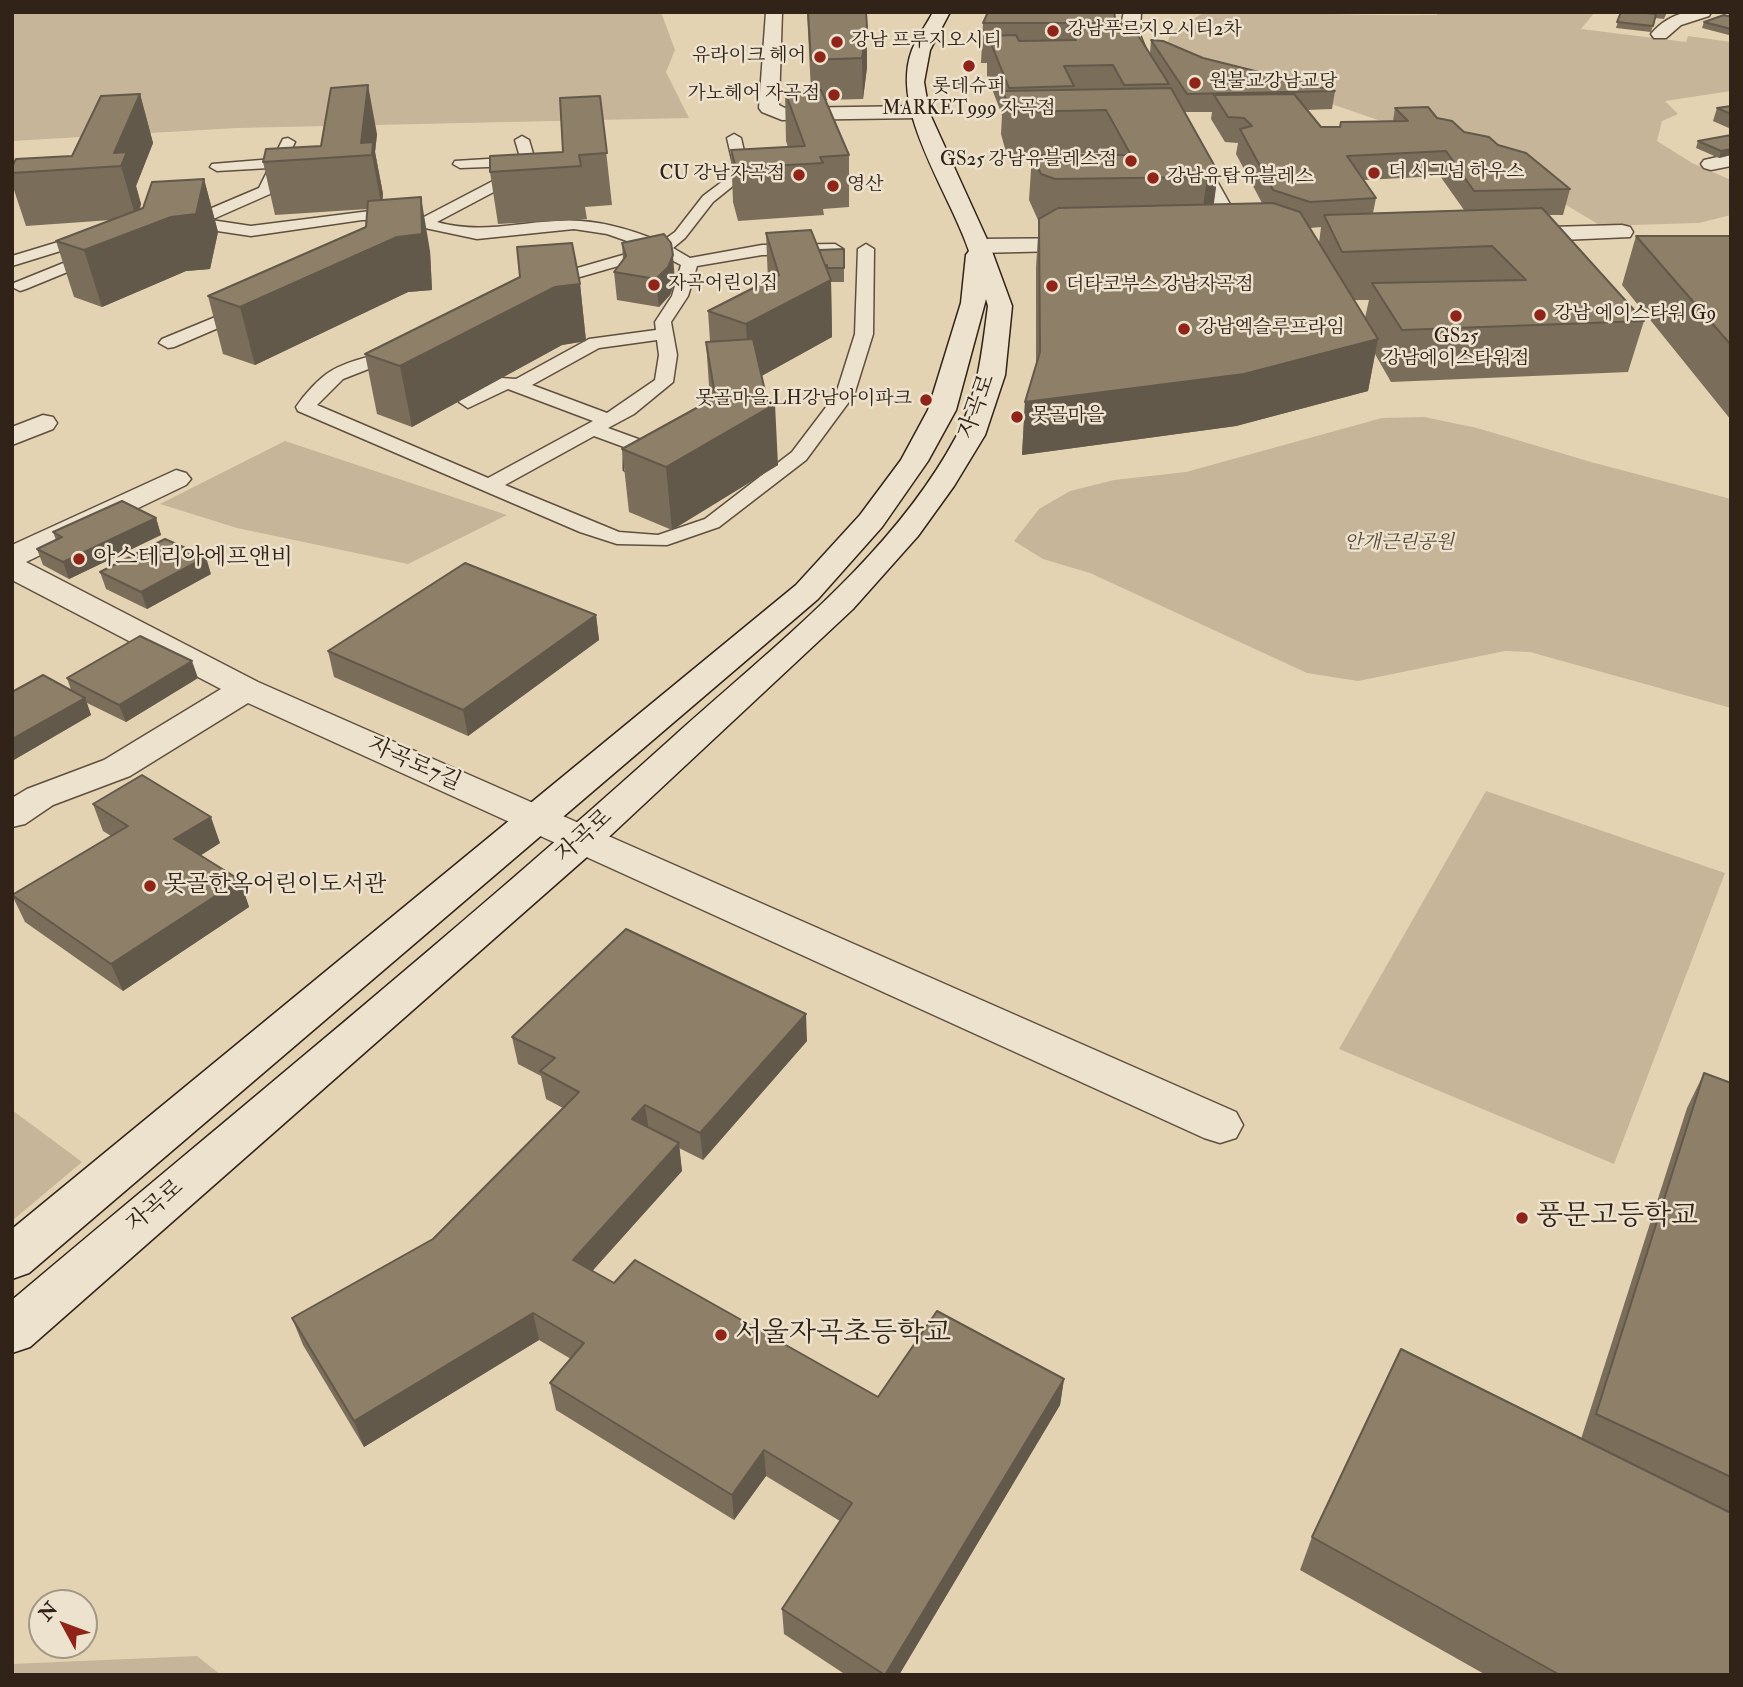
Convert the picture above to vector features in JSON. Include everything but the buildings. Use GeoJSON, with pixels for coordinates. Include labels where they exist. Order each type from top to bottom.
{"type":"FeatureCollection","features":[{"type":"Feature","properties":{"kind":"main road"},"geometry":{"type":"LineString","coordinates":[[774,12],[769,108],[782,114],[919,112]]}},
{"type":"Feature","properties":{"kind":"main road","name":"자곡로"},"geometry":{"type":"LineString","coordinates":[[12,1331],[582,841],[842,603],[907,530],[939,486],[971,435],[992,375],[1000,306],[979,246],[919,112],[915,82],[921,50],[942,12]]}},
{"type":"Feature","properties":{"kind":"main road"},"geometry":{"type":"LineString","coordinates":[[1133,12],[1129,21],[1135,52],[1154,87]]}},
{"type":"Feature","properties":{"kind":"main road"},"geometry":{"type":"LineString","coordinates":[[1660,34],[1675,21],[1703,12]]}},
{"type":"Feature","properties":{"kind":"main road"},"geometry":{"type":"LineString","coordinates":[[1180,134],[1239,240]]}},
{"type":"Feature","properties":{"kind":"main road"},"geometry":{"type":"LineString","coordinates":[[1498,235],[1622,232]]}},
{"type":"Feature","properties":{"kind":"main road"},"geometry":{"type":"LineString","coordinates":[[1211,241],[1266,239]]}},
{"type":"Feature","properties":{"kind":"main road"},"geometry":{"type":"LineString","coordinates":[[979,246],[1115,244]]}},
{"type":"Feature","properties":{"kind":"main road","name":"자곡로"},"geometry":{"type":"LineString","coordinates":[[12,1258],[807,592],[871,521],[914,461],[942,410],[973,303],[979,246]]}},
{"type":"Feature","properties":{"kind":"main road"},"geometry":{"type":"LineString","coordinates":[[12,437],[43,423]]}},
{"type":"Feature","properties":{"kind":"main road"},"geometry":{"type":"LineString","coordinates":[[12,558],[176,479]]}},
{"type":"Feature","properties":{"kind":"main road","name":"자곡로7길"},"geometry":{"type":"LineString","coordinates":[[12,567],[246,689],[1220,1125]]}},
{"type":"Feature","properties":{"kind":"main road"},"geometry":{"type":"LineString","coordinates":[[22,798],[117,768],[246,689]]}},
{"type":"Feature","properties":{"kind":"lane"},"geometry":{"type":"LineString","coordinates":[[533,285],[664,248],[680,235],[708,199],[742,173],[734,138]]}},
{"type":"Feature","properties":{"kind":"lane"},"geometry":{"type":"LineString","coordinates":[[399,233],[423,225],[516,174],[527,157],[522,140]]}},
{"type":"Feature","properties":{"kind":"lane"},"geometry":{"type":"LineString","coordinates":[[171,222],[198,220],[265,191],[288,142]]}},
{"type":"Feature","properties":{"kind":"lane"},"geometry":{"type":"LineString","coordinates":[[460,164],[525,161]]}},
{"type":"Feature","properties":{"kind":"lane"},"geometry":{"type":"LineString","coordinates":[[217,167],[278,163]]}},
{"type":"Feature","properties":{"kind":"lane"},"geometry":{"type":"LineString","coordinates":[[198,220],[222,230],[249,232],[280,230],[327,219],[379,214],[403,217],[423,225],[464,234],[580,225],[601,227],[664,248],[688,263],[691,268],[680,296],[663,322],[668,355],[664,382],[627,410],[489,486]]}},
{"type":"Feature","properties":{"kind":"lane"},"geometry":{"type":"LineString","coordinates":[[12,261],[112,237],[104,251],[20,286]]}},
{"type":"Feature","properties":{"kind":"lane"},"geometry":{"type":"LineString","coordinates":[[688,263],[762,250],[835,249]]}},
{"type":"Feature","properties":{"kind":"lane"},"geometry":{"type":"LineString","coordinates":[[416,352],[366,364],[337,375],[305,407],[617,538],[660,541],[712,523],[799,456],[845,396],[863,334],[866,249]]}},
{"type":"Feature","properties":{"kind":"lane"},"geometry":{"type":"LineString","coordinates":[[169,343],[258,304],[235,295]]}},
{"type":"Feature","properties":{"kind":"lane"},"geometry":{"type":"LineString","coordinates":[[517,386],[595,343],[665,334]]}},
{"type":"Feature","properties":{"kind":"lane"},"geometry":{"type":"LineString","coordinates":[[468,402],[507,382],[517,386],[634,444],[634,470]]}},
{"type":"Feature","properties":{"kind":"green space"},"geometry":{"type":"Polygon","coordinates":[[[12,12],[661,12],[675,50],[666,72],[689,118],[237,128],[12,141],[12,12]]]}},
{"type":"Feature","properties":{"kind":"green space"},"geometry":{"type":"Polygon","coordinates":[[[1205,12],[1437,15],[1437,12],[1595,12],[1581,29],[1686,42],[1688,36],[1731,42],[1731,91],[1665,101],[1678,114],[1662,121],[1657,141],[1692,163],[1731,180],[1731,215],[1699,223],[1601,226],[1563,203],[1407,130],[1166,47],[1171,32],[1205,12]]]}},
{"type":"Feature","properties":{"kind":"green space","name":"안개근린공원"},"geometry":{"type":"Polygon","coordinates":[[[1424,417],[1477,428],[1731,499],[1731,708],[1530,652],[1505,651],[1358,681],[1307,673],[1090,573],[1043,559],[1014,541],[1039,509],[1070,491],[1114,480],[1186,472],[1382,418],[1424,417]]]}},
{"type":"Feature","properties":{"kind":"green space"},"geometry":{"type":"Polygon","coordinates":[[[285,441],[507,515],[408,564],[237,528],[160,504],[285,441]]]}},
{"type":"Feature","properties":{"kind":"green space"},"geometry":{"type":"Polygon","coordinates":[[[1486,791],[1725,873],[1614,1164],[1339,1049],[1486,791]]]}},
{"type":"Feature","properties":{"kind":"green space"},"geometry":{"type":"Polygon","coordinates":[[[12,1110],[82,1162],[12,1221],[12,1110]]]}},
{"type":"Feature","properties":{"kind":"green space"},"geometry":{"type":"Polygon","coordinates":[[[197,1656],[221,1675],[12,1675],[12,1664],[197,1656]]]}},
{"type":"Feature","properties":{"kind":"place","name":"강남푸르지오시티2차"},"geometry":{"type":"Point","coordinates":[1053,31]}},
{"type":"Feature","properties":{"kind":"place","name":"강남 프루지오시티"},"geometry":{"type":"Point","coordinates":[837,42]}},
{"type":"Feature","properties":{"kind":"place","name":"유라이크 헤어"},"geometry":{"type":"Point","coordinates":[820,57]}},
{"type":"Feature","properties":{"kind":"place","name":"롯데슈퍼 MARKET999 자곡점"},"geometry":{"type":"Point","coordinates":[969,66]}},
{"type":"Feature","properties":{"kind":"place","name":"원불교강남교당"},"geometry":{"type":"Point","coordinates":[1195,83]}},
{"type":"Feature","properties":{"kind":"place","name":"가노헤어 자곡점"},"geometry":{"type":"Point","coordinates":[834,95]}},
{"type":"Feature","properties":{"kind":"place","name":"GS25 강남유블레스점"},"geometry":{"type":"Point","coordinates":[1131,161]}},
{"type":"Feature","properties":{"kind":"place","name":"더 시그넘 하우스"},"geometry":{"type":"Point","coordinates":[1374,173]}},
{"type":"Feature","properties":{"kind":"place","name":"CU 강남자곡점"},"geometry":{"type":"Point","coordinates":[799,175]}},
{"type":"Feature","properties":{"kind":"place","name":"강남유탑유블레스"},"geometry":{"type":"Point","coordinates":[1153,178]}},
{"type":"Feature","properties":{"kind":"place","name":"영산"},"geometry":{"type":"Point","coordinates":[833,186]}},
{"type":"Feature","properties":{"kind":"place","name":"자곡어린이집"},"geometry":{"type":"Point","coordinates":[654,285]}},
{"type":"Feature","properties":{"kind":"place","name":"더타코부스 강남자곡점"},"geometry":{"type":"Point","coordinates":[1052,286]}},
{"type":"Feature","properties":{"kind":"place","name":"강남 에이스타워 G9"},"geometry":{"type":"Point","coordinates":[1540,315]}},
{"type":"Feature","properties":{"kind":"place","name":"GS25 강남에이스타워점"},"geometry":{"type":"Point","coordinates":[1456,316]}},
{"type":"Feature","properties":{"kind":"place","name":"강남엑슬루프라임"},"geometry":{"type":"Point","coordinates":[1184,329]}},
{"type":"Feature","properties":{"kind":"place","name":"못골마을.LH강남아이파크"},"geometry":{"type":"Point","coordinates":[926,400]}},
{"type":"Feature","properties":{"kind":"place","name":"못골마을"},"geometry":{"type":"Point","coordinates":[1017,417]}},
{"type":"Feature","properties":{"kind":"place","name":"아스테리아에프앤비"},"geometry":{"type":"Point","coordinates":[79,559]}},
{"type":"Feature","properties":{"kind":"place","name":"못골한옥어린이도서관"},"geometry":{"type":"Point","coordinates":[150,886]}},
{"type":"Feature","properties":{"kind":"place","name":"풍문고등학교"},"geometry":{"type":"Point","coordinates":[1522,1218]}},
{"type":"Feature","properties":{"kind":"place","name":"서울자곡초등학교"},"geometry":{"type":"Point","coordinates":[721,1335]}}]}
